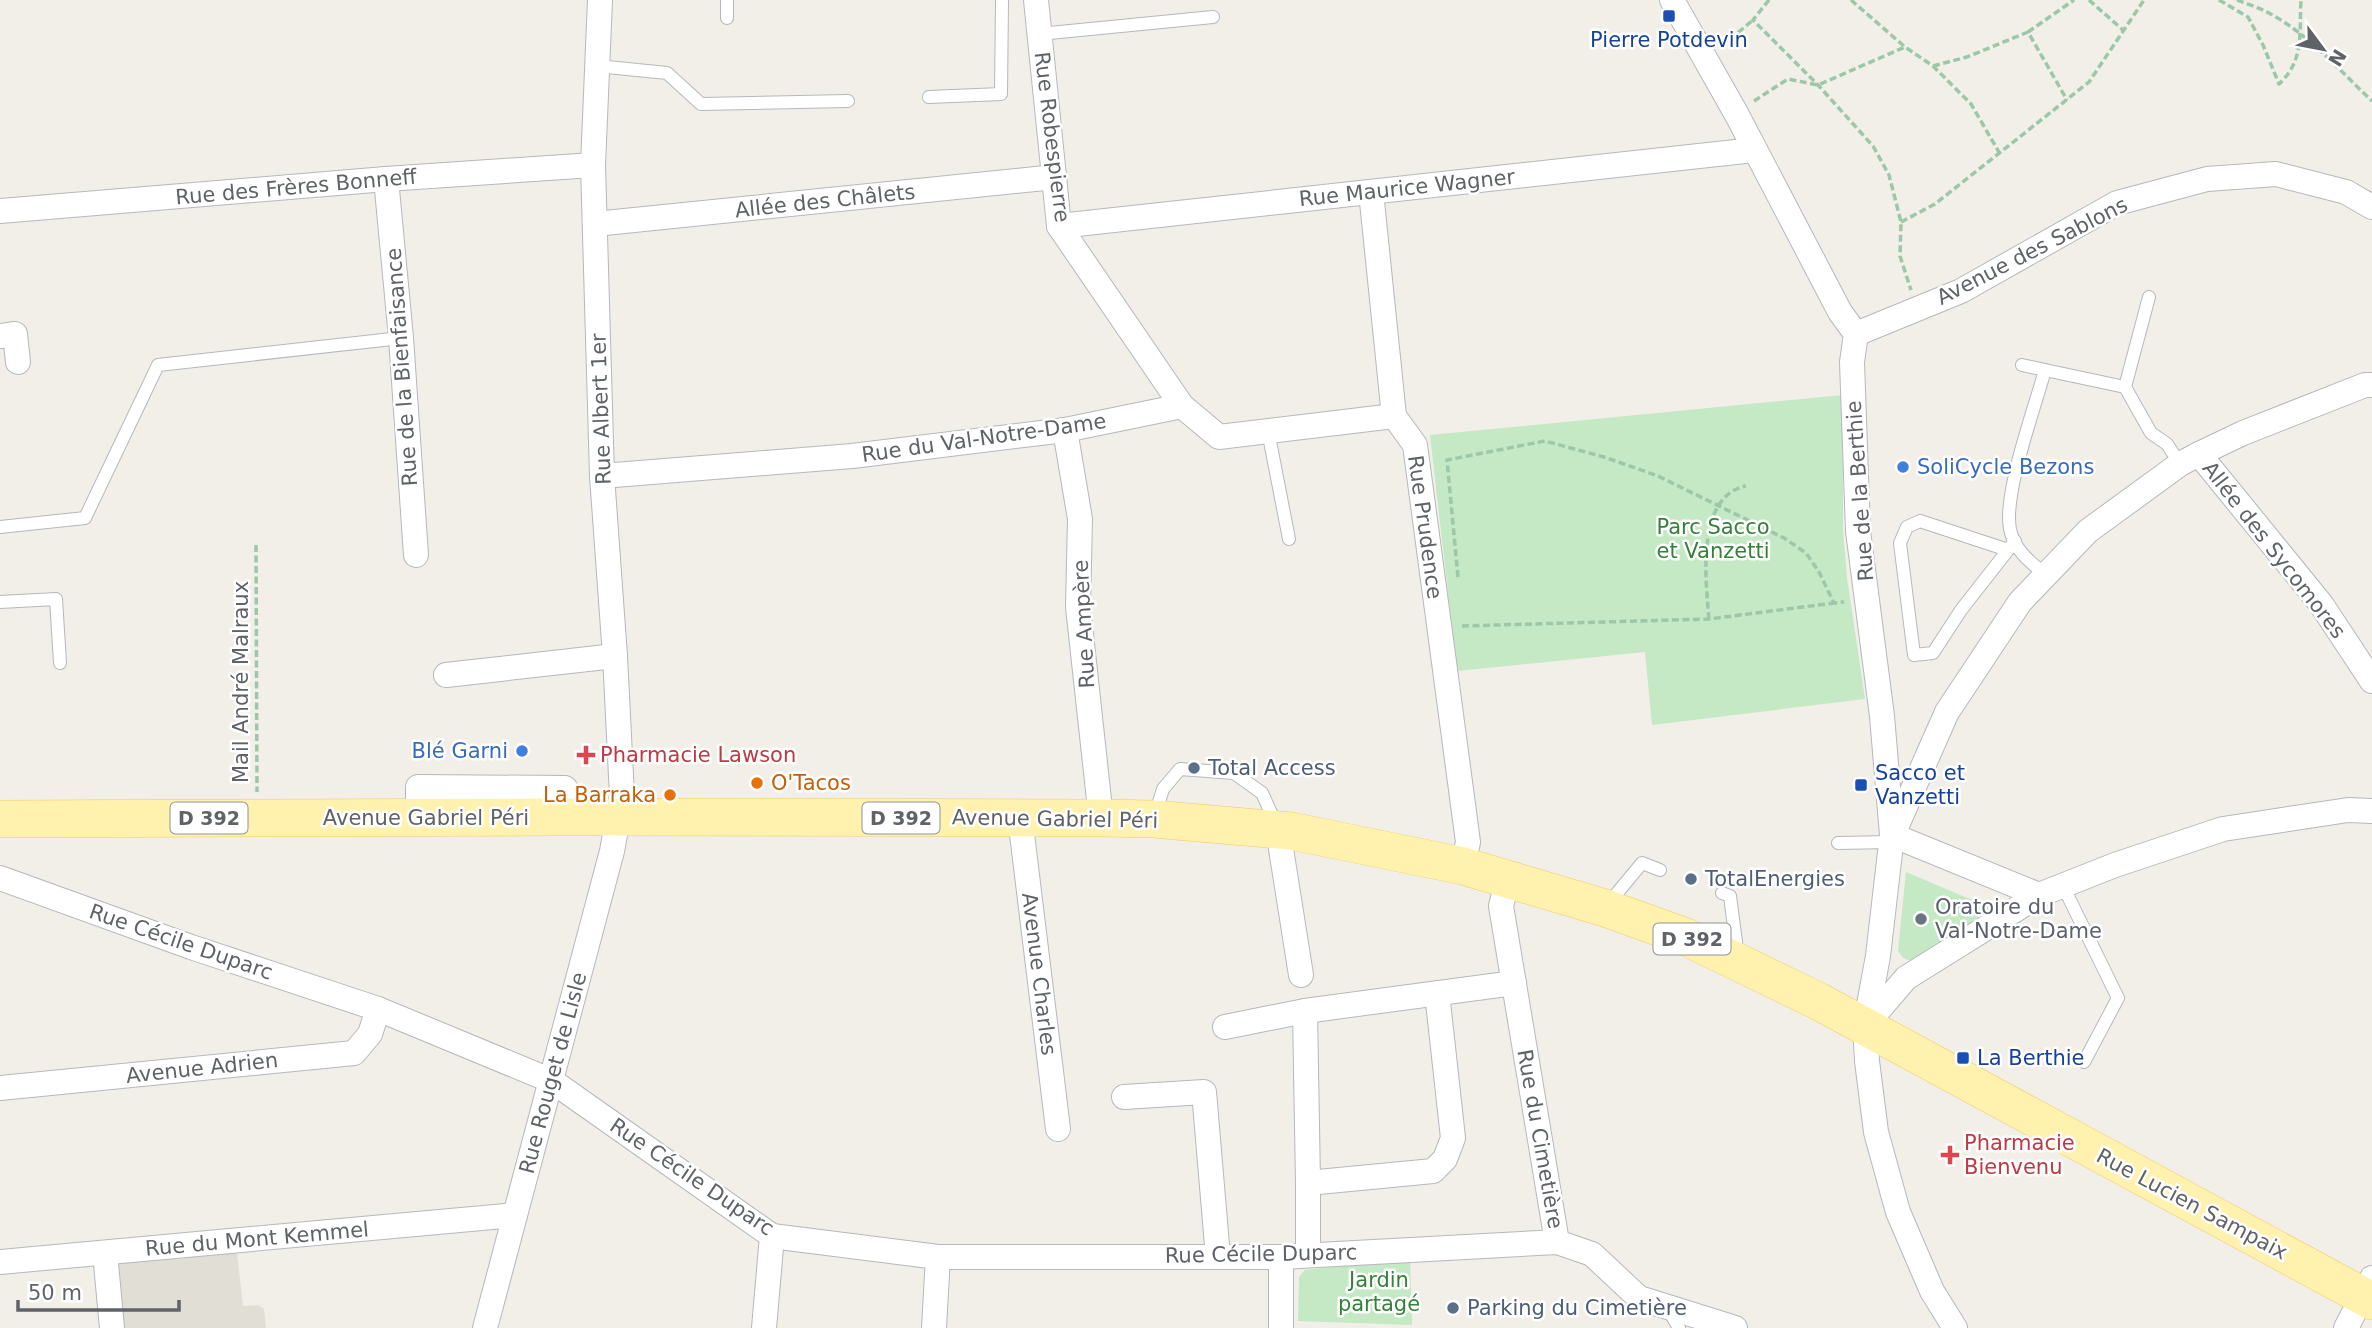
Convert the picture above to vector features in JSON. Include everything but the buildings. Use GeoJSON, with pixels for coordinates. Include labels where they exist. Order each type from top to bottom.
{"type":"FeatureCollection","features":[{"type":"Feature","properties":{"kind":"main road","name":"Avenue Gabriel Péri"},"geometry":{"type":"LineString","coordinates":[[0,819],[1101,818],[1154,819],[1278,830],[1463,866],[1605,908],[1686,937],[1865,1026]]}},
{"type":"Feature","properties":{"kind":"main road","name":"Rue Lucien Sampaix"},"geometry":{"type":"LineString","coordinates":[[1865,1026],[2369,1291]]}},
{"type":"Feature","properties":{"kind":"street","name":"Rue Albert 1er"},"geometry":{"type":"LineString","coordinates":[[600,0],[593,165],[602,476],[622,796],[618,818]]}},
{"type":"Feature","properties":{"kind":"street","name":"Rue Robespierre"},"geometry":{"type":"LineString","coordinates":[[1036,0],[1059,226],[1182,405]]}},
{"type":"Feature","properties":{"kind":"street"},"geometry":{"type":"LineString","coordinates":[[1672,0],[1737,115],[1840,312],[1856,334]]}},
{"type":"Feature","properties":{"kind":"street","name":"Rue Maurice Wagner"},"geometry":{"type":"LineString","coordinates":[[1059,226],[1755,150]]}},
{"type":"Feature","properties":{"kind":"street","name":"Rue des Frères Bonneff"},"geometry":{"type":"LineString","coordinates":[[0,211],[593,165]]}},
{"type":"Feature","properties":{"kind":"street","name":"Avenue des Sablons"},"geometry":{"type":"LineString","coordinates":[[1856,334],[1961,291],[2117,203],[2207,179],[2276,174],[2346,192],[2372,207]]}},
{"type":"Feature","properties":{"kind":"street","name":"Allée des Châlets"},"geometry":{"type":"LineString","coordinates":[[595,224],[1055,177]]}},
{"type":"Feature","properties":{"kind":"street","name":"Rue de la Bienfaisance"},"geometry":{"type":"LineString","coordinates":[[386,179],[401,338],[416,555]]}},
{"type":"Feature","properties":{"kind":"street"},"geometry":{"type":"LineString","coordinates":[[1182,405],[1219,437],[1394,416],[1371,192]]}},
{"type":"Feature","properties":{"kind":"street"},"geometry":{"type":"LineString","coordinates":[[0,336],[15,334],[18,362]]}},
{"type":"Feature","properties":{"kind":"street","name":"Rue de la Berthie"},"geometry":{"type":"LineString","coordinates":[[1856,334],[1852,362],[1858,531],[1882,716],[1892,839],[1878,956],[1865,1026],[1876,1132],[1898,1212],[1932,1291],[1955,1328]]}},
{"type":"Feature","properties":{"kind":"street"},"geometry":{"type":"LineString","coordinates":[[2039,895],[1892,839],[1947,712],[2020,602],[2088,531],[2189,459],[2242,433],[2372,384]]}},
{"type":"Feature","properties":{"kind":"street","name":"Rue du Val-Notre-Dame"},"geometry":{"type":"LineString","coordinates":[[602,476],[852,456],[1065,430],[1182,405]]}},
{"type":"Feature","properties":{"kind":"street","name":"Rue Prudence"},"geometry":{"type":"LineString","coordinates":[[1394,416],[1415,445],[1468,842],[1463,866]]}},
{"type":"Feature","properties":{"kind":"street","name":"Rue Ampère"},"geometry":{"type":"LineString","coordinates":[[1065,430],[1080,519],[1078,607],[1101,818]]}},
{"type":"Feature","properties":{"kind":"street","name":"Allée des Sycomores"},"geometry":{"type":"LineString","coordinates":[[2189,459],[2321,604],[2372,681]]}},
{"type":"Feature","properties":{"kind":"street"},"geometry":{"type":"LineString","coordinates":[[446,674],[615,656]]}},
{"type":"Feature","properties":{"kind":"street"},"geometry":{"type":"LineString","coordinates":[[1865,1026],[1906,978],[2039,895],[2223,829],[2348,810],[2372,811]]}},
{"type":"Feature","properties":{"kind":"street","name":"Rue Rouget de Lisle"},"geometry":{"type":"LineString","coordinates":[[485,1328],[612,851],[618,818]]}},
{"type":"Feature","properties":{"kind":"street","name":"Avenue Charles"},"geometry":{"type":"LineString","coordinates":[[1020,818],[1058,1129]]}},
{"type":"Feature","properties":{"kind":"street"},"geometry":{"type":"LineString","coordinates":[[1278,830],[1301,975]]}},
{"type":"Feature","properties":{"kind":"street","name":"Rue Cécile Duparc"},"geometry":{"type":"LineString","coordinates":[[0,878],[191,947],[378,1009],[552,1081],[772,1236],[938,1257],[1281,1257],[1557,1241]]}},
{"type":"Feature","properties":{"kind":"street","name":"Rue du Cimetière"},"geometry":{"type":"LineString","coordinates":[[1508,879],[1501,906],[1557,1241],[1592,1254],[1639,1298],[1668,1317],[1735,1328]]}},
{"type":"Feature","properties":{"kind":"street"},"geometry":{"type":"LineString","coordinates":[[1225,1027],[1305,1012],[1514,983]]}},
{"type":"Feature","properties":{"kind":"street"},"geometry":{"type":"LineString","coordinates":[[1308,1183],[1433,1171],[1445,1159],[1453,1138],[1437,993]]}},
{"type":"Feature","properties":{"kind":"street","name":"Avenue Adrien"},"geometry":{"type":"LineString","coordinates":[[0,1088],[354,1052],[370,1034],[378,1009]]}},
{"type":"Feature","properties":{"kind":"street"},"geometry":{"type":"LineString","coordinates":[[1305,1012],[1308,1255]]}},
{"type":"Feature","properties":{"kind":"street"},"geometry":{"type":"LineString","coordinates":[[1124,1097],[1204,1092],[1218,1257]]}},
{"type":"Feature","properties":{"kind":"street","name":"Rue du Mont Kemmel"},"geometry":{"type":"LineString","coordinates":[[0,1262],[515,1215]]}},
{"type":"Feature","properties":{"kind":"street"},"geometry":{"type":"LineString","coordinates":[[764,1328],[772,1236]]}},
{"type":"Feature","properties":{"kind":"street"},"geometry":{"type":"LineString","coordinates":[[105,1253],[112,1328]]}},
{"type":"Feature","properties":{"kind":"street"},"geometry":{"type":"LineString","coordinates":[[934,1328],[938,1257]]}},
{"type":"Feature","properties":{"kind":"street"},"geometry":{"type":"LineString","coordinates":[[1281,1257],[1281,1328]]}},
{"type":"Feature","properties":{"kind":"street"},"geometry":{"type":"LineString","coordinates":[[2346,1328],[2369,1291]]}},
{"type":"Feature","properties":{"kind":"lane"},"geometry":{"type":"LineString","coordinates":[[727,0],[727,18]]}},
{"type":"Feature","properties":{"kind":"lane"},"geometry":{"type":"LineString","coordinates":[[929,97],[1001,94],[1002,0]]}},
{"type":"Feature","properties":{"kind":"lane"},"geometry":{"type":"LineString","coordinates":[[1039,34],[1213,17]]}},
{"type":"Feature","properties":{"kind":"lane"},"geometry":{"type":"LineString","coordinates":[[597,65],[667,73],[701,104],[848,100]]}},
{"type":"Feature","properties":{"kind":"lane"},"geometry":{"type":"LineString","coordinates":[[2149,297],[2124,387],[2151,433],[2189,459]]}},
{"type":"Feature","properties":{"kind":"lane"},"geometry":{"type":"LineString","coordinates":[[0,527],[85,518],[158,365],[401,338]]}},
{"type":"Feature","properties":{"kind":"lane"},"geometry":{"type":"LineString","coordinates":[[2022,365],[2124,387]]}},
{"type":"Feature","properties":{"kind":"lane"},"geometry":{"type":"LineString","coordinates":[[2045,370],[2010,506],[2011,546],[1961,610],[1933,653],[1914,655],[1900,543],[1907,527],[1920,521],[2011,546],[2046,575]]}},
{"type":"Feature","properties":{"kind":"lane"},"geometry":{"type":"LineString","coordinates":[[1268,431],[1289,539]]}},
{"type":"Feature","properties":{"kind":"lane"},"geometry":{"type":"LineString","coordinates":[[0,602],[56,599],[60,663]]}},
{"type":"Feature","properties":{"kind":"lane"},"geometry":{"type":"LineString","coordinates":[[1154,819],[1163,789],[1180,769],[1234,773],[1262,793],[1278,830]]}},
{"type":"Feature","properties":{"kind":"lane"},"geometry":{"type":"LineString","coordinates":[[1838,843],[1892,839]]}},
{"type":"Feature","properties":{"kind":"lane"},"geometry":{"type":"LineString","coordinates":[[1605,908],[1642,863],[1660,870]]}},
{"type":"Feature","properties":{"kind":"lane"},"geometry":{"type":"LineString","coordinates":[[2063,886],[2118,998],[2084,1062]]}},
{"type":"Feature","properties":{"kind":"lane"},"geometry":{"type":"LineString","coordinates":[[1722,893],[1730,896],[1738,961]]}},
{"type":"Feature","properties":{"kind":"lane"},"geometry":{"type":"LineString","coordinates":[[1668,1317],[1679,1328]]}},
{"type":"Feature","properties":{"kind":"path"},"geometry":{"type":"LineString","coordinates":[[1706,61],[1753,20],[1769,0]]}},
{"type":"Feature","properties":{"kind":"path"},"geometry":{"type":"LineString","coordinates":[[1851,0],[1905,47],[1933,66],[1971,104],[2000,154]]}},
{"type":"Feature","properties":{"kind":"path"},"geometry":{"type":"LineString","coordinates":[[1933,66],[1967,57],[2028,32],[2074,0]]}},
{"type":"Feature","properties":{"kind":"path"},"geometry":{"type":"LineString","coordinates":[[2089,0],[2123,30]]}},
{"type":"Feature","properties":{"kind":"path"},"geometry":{"type":"LineString","coordinates":[[1901,222],[1935,204],[2089,82],[2144,0]]}},
{"type":"Feature","properties":{"kind":"path"},"geometry":{"type":"LineString","coordinates":[[2218,0],[2248,17],[2279,84],[2294,67],[2298,54],[2301,0]]}},
{"type":"Feature","properties":{"kind":"path"},"geometry":{"type":"LineString","coordinates":[[2236,0],[2267,12],[2299,33],[2323,52],[2372,101]]}},
{"type":"Feature","properties":{"kind":"path"},"geometry":{"type":"LineString","coordinates":[[1753,20],[1818,85],[1873,146],[1889,175],[1901,222],[1900,256],[1918,309]]}},
{"type":"Feature","properties":{"kind":"path"},"geometry":{"type":"LineString","coordinates":[[2028,32],[2067,100]]}},
{"type":"Feature","properties":{"kind":"path"},"geometry":{"type":"LineString","coordinates":[[1737,115],[1788,79],[1818,85],[1905,47]]}},
{"type":"Feature","properties":{"kind":"path"},"geometry":{"type":"LineString","coordinates":[[1459,585],[1447,460],[1545,441],[1647,472],[1784,538],[1806,554],[1819,572],[1834,603]]}},
{"type":"Feature","properties":{"kind":"path"},"geometry":{"type":"LineString","coordinates":[[1709,620],[1704,565],[1710,527],[1718,505],[1737,488],[1746,486]]}},
{"type":"Feature","properties":{"kind":"path","name":"Mail André Malraux"},"geometry":{"type":"LineString","coordinates":[[256,545],[257,818]]}},
{"type":"Feature","properties":{"kind":"path"},"geometry":{"type":"LineString","coordinates":[[1461,613],[1462,627],[1709,620],[1867,600]]}},
{"type":"Feature","properties":{"kind":"shaded area"},"geometry":{"type":"Polygon","coordinates":[[[237,1252],[243,1306],[258,1305],[264,1309],[266,1328],[122,1328],[115,1258],[183,1259],[188,1256],[237,1252]]]}},
{"type":"Feature","properties":{"kind":"green space","name":"Parc Sacco et Vanzetti"},"geometry":{"type":"Polygon","coordinates":[[[1843,395],[1843,531],[1847,578],[1865,699],[1652,725],[1645,652],[1457,671],[1430,435],[1843,395]]]}},
{"type":"Feature","properties":{"kind":"green space"},"geometry":{"type":"Polygon","coordinates":[[[1906,872],[1991,908],[1919,959],[1907,960],[1898,951],[1906,872]]]}},
{"type":"Feature","properties":{"kind":"green space","name":"Jardin partagé"},"geometry":{"type":"Polygon","coordinates":[[[1410,1258],[1412,1325],[1298,1321],[1299,1277],[1305,1270],[1410,1258]]]}},
{"type":"Feature","properties":{"kind":"place","name":"Pierre Potdevin"},"geometry":{"type":"Point","coordinates":[1669,16]}},
{"type":"Feature","properties":{"kind":"place","name":"SoliCycle Bezons"},"geometry":{"type":"Point","coordinates":[1903,467]}},
{"type":"Feature","properties":{"kind":"place","name":"Blé Garni"},"geometry":{"type":"Point","coordinates":[522,751]}},
{"type":"Feature","properties":{"kind":"place","name":"Pharmacie Lawson"},"geometry":{"type":"Point","coordinates":[586,755]}},
{"type":"Feature","properties":{"kind":"place","name":"Total Access"},"geometry":{"type":"Point","coordinates":[1194,768]}},
{"type":"Feature","properties":{"kind":"place","name":"O'Tacos"},"geometry":{"type":"Point","coordinates":[757,783]}},
{"type":"Feature","properties":{"kind":"place","name":"Sacco et Vanzetti"},"geometry":{"type":"Point","coordinates":[1861,785]}},
{"type":"Feature","properties":{"kind":"place","name":"La Barraka"},"geometry":{"type":"Point","coordinates":[670,795]}},
{"type":"Feature","properties":{"kind":"place","name":"TotalEnergies"},"geometry":{"type":"Point","coordinates":[1691,879]}},
{"type":"Feature","properties":{"kind":"place","name":"Oratoire du Val-Notre-Dame"},"geometry":{"type":"Point","coordinates":[1921,919]}},
{"type":"Feature","properties":{"kind":"place","name":"La Berthie"},"geometry":{"type":"Point","coordinates":[1963,1058]}},
{"type":"Feature","properties":{"kind":"place","name":"Pharmacie Bienvenu"},"geometry":{"type":"Point","coordinates":[1950,1155]}},
{"type":"Feature","properties":{"kind":"place","name":"Parking du Cimetière"},"geometry":{"type":"Point","coordinates":[1453,1308]}}]}
